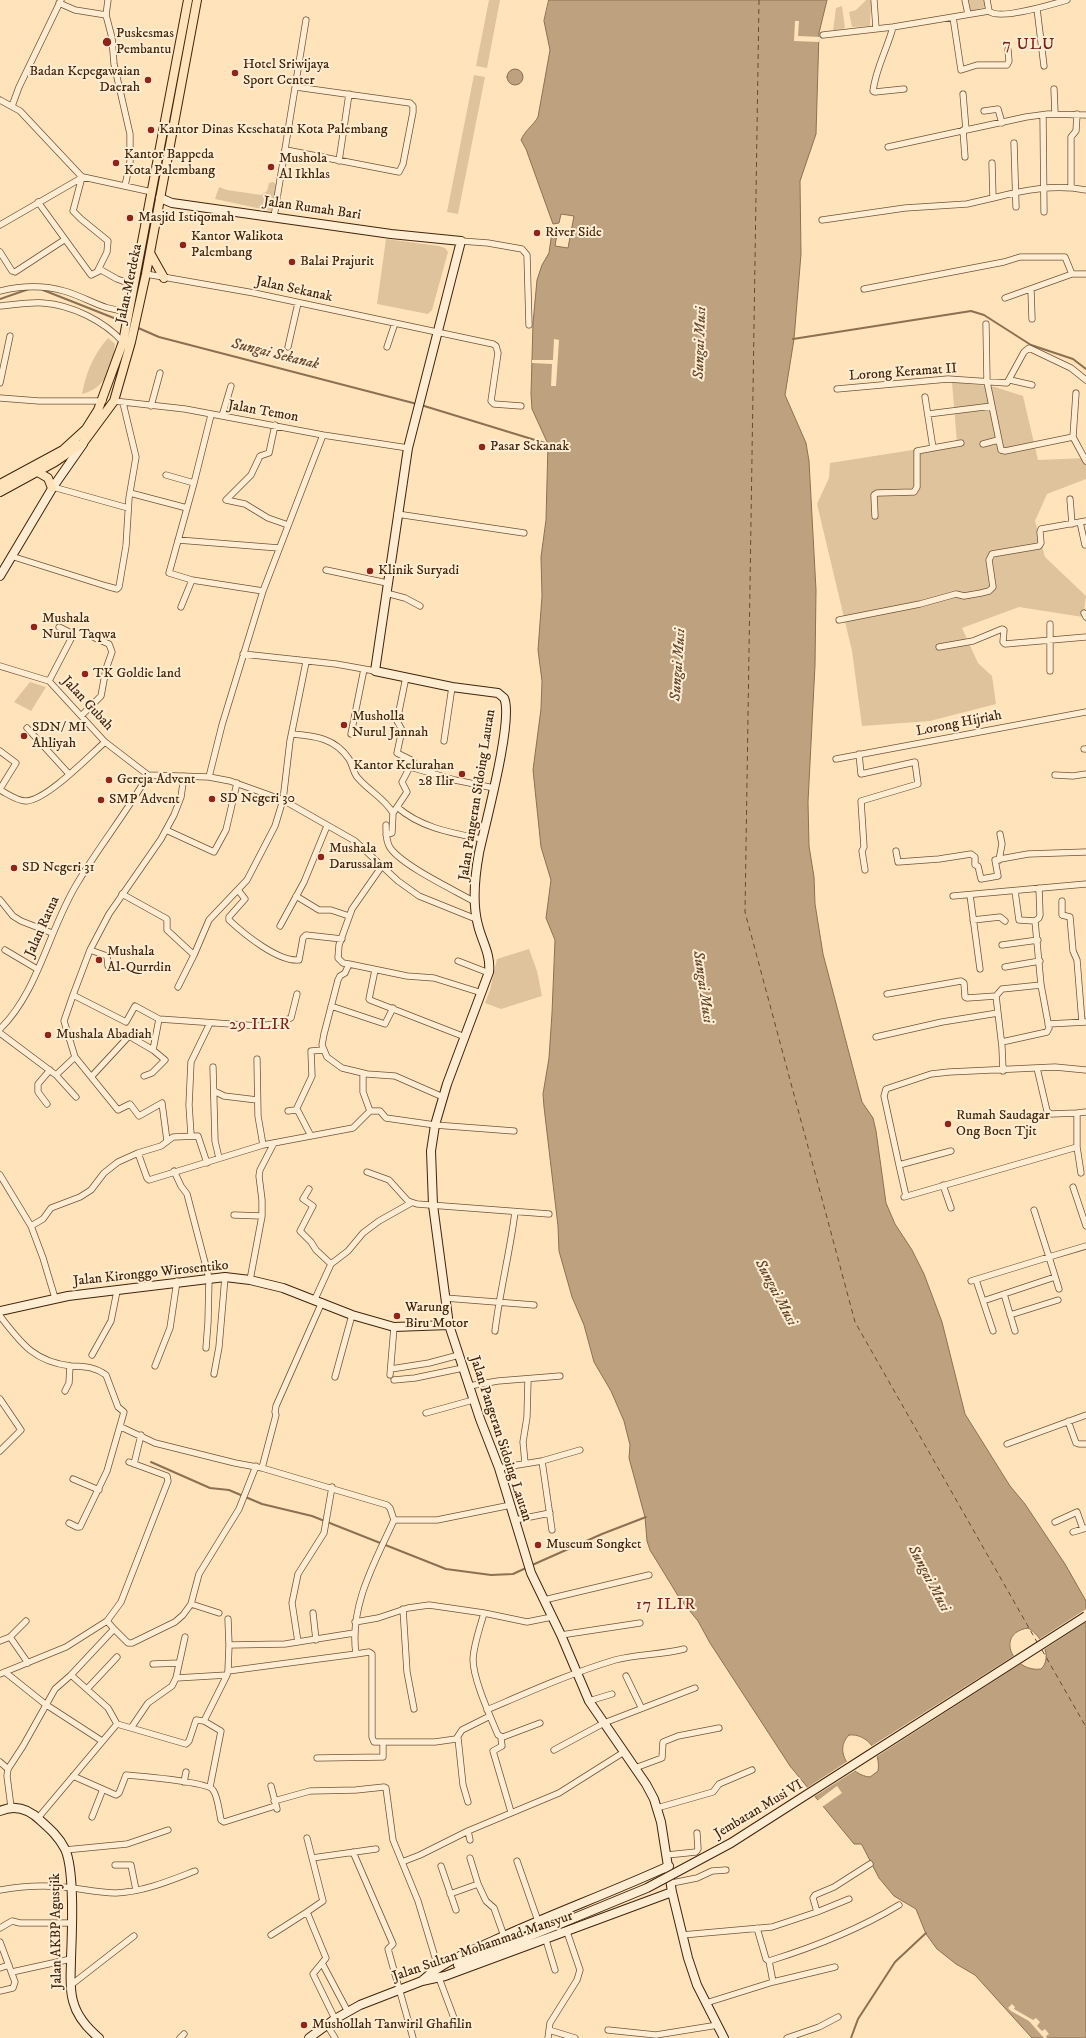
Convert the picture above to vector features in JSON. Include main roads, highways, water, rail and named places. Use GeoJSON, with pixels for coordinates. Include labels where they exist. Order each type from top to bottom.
{"type":"FeatureCollection","features":[{"type":"Feature","properties":{"kind":"main road","name":"Jalan Merdeka"},"geometry":{"type":"LineString","coordinates":[[0,484],[63,450],[72,443],[86,429],[103,401],[123,340],[188,0]]}},
{"type":"Feature","properties":{"kind":"main road","name":"Jalan Merdeka"},"geometry":{"type":"LineString","coordinates":[[0,492],[38,471],[83,443],[114,401],[131,342],[146,274],[197,0]]}},
{"type":"Feature","properties":{"kind":"main road"},"geometry":{"type":"LineString","coordinates":[[152,192],[160,198]]}},
{"type":"Feature","properties":{"kind":"main road"},"geometry":{"type":"LineString","coordinates":[[150,253],[164,278]]}},
{"type":"Feature","properties":{"kind":"main road"},"geometry":{"type":"LineString","coordinates":[[27,470],[38,471],[48,478],[53,487]]}},
{"type":"Feature","properties":{"kind":"water","name":"Sungai Musi"},"geometry":{"type":"Polygon","coordinates":[[[549,0],[827,0],[819,33],[816,134],[800,181],[801,254],[794,339],[785,395],[806,443],[809,461],[816,590],[815,665],[808,802],[809,846],[814,877],[815,904],[823,954],[862,1102],[873,1118],[886,1203],[895,1224],[912,1250],[924,1274],[942,1322],[965,1414],[1010,1486],[1025,1504],[1065,1564],[1086,1601],[1086,2038],[1032,2038],[975,1975],[956,1964],[937,1949],[926,1934],[916,1909],[894,1896],[879,1878],[862,1845],[854,1844],[790,1766],[710,1643],[698,1621],[680,1599],[650,1550],[647,1541],[645,1517],[629,1458],[630,1445],[624,1421],[611,1391],[594,1362],[584,1325],[572,1297],[559,1251],[558,1226],[543,1094],[549,1058],[555,940],[546,918],[551,880],[541,847],[533,770],[541,709],[542,681],[538,650],[542,596],[541,557],[546,520],[548,444],[532,409],[531,394],[533,323],[537,280],[542,265],[549,253],[552,232],[557,234],[555,246],[568,248],[574,216],[561,214],[559,223],[553,224],[526,149],[521,140],[538,117],[550,50],[544,21],[549,0]],[[1028,1628],[1018,1631],[1012,1637],[1010,1644],[1011,1652],[1022,1665],[1031,1669],[1041,1669],[1045,1664],[1046,1652],[1041,1640],[1028,1628]],[[849,1735],[844,1741],[843,1748],[843,1755],[846,1762],[863,1776],[870,1777],[878,1771],[875,1751],[872,1746],[862,1737],[849,1735]]]}},
{"type":"Feature","properties":{"kind":"water"},"geometry":{"type":"Polygon","coordinates":[[[515,69],[521,71],[523,77],[521,83],[515,85],[509,83],[507,77],[509,71],[515,69]]]}},
{"type":"Feature","properties":{"kind":"waterway","name":"Sungai Sekanak"},"geometry":{"type":"LineString","coordinates":[[0,299],[29,289]]}},
{"type":"Feature","properties":{"kind":"waterway","name":"Sungai Sekanak"},"geometry":{"type":"LineString","coordinates":[[43,290],[124,322]]}},
{"type":"Feature","properties":{"kind":"waterway"},"geometry":{"type":"LineString","coordinates":[[793,339],[971,311],[984,315],[1031,345],[1073,359],[1086,369]]}},
{"type":"Feature","properties":{"kind":"waterway","name":"Sungai Sekanak"},"geometry":{"type":"LineString","coordinates":[[136,327],[159,337],[417,404]]}},
{"type":"Feature","properties":{"kind":"waterway","name":"Sungai Sekanak"},"geometry":{"type":"LineString","coordinates":[[421,405],[548,444]]}},
{"type":"Feature","properties":{"kind":"waterway"},"geometry":{"type":"LineString","coordinates":[[151,1462],[210,1488],[229,1490],[262,1504],[312,1516],[446,1569],[491,1575],[513,1574],[526,1568]]}},
{"type":"Feature","properties":{"kind":"waterway"},"geometry":{"type":"LineString","coordinates":[[530,1566],[602,1534],[646,1517]]}},
{"type":"Feature","properties":{"kind":"waterway"},"geometry":{"type":"LineString","coordinates":[[851,2038],[858,2019],[895,1962],[926,1933]]}},
{"type":"Feature","properties":{"kind":"place","name":"Puskesmas Pembantu"},"geometry":{"type":"Point","coordinates":[107,42]}},
{"type":"Feature","properties":{"kind":"place","name":"Hotel Sriwijaya Sport Center"},"geometry":{"type":"Point","coordinates":[235,73]}},
{"type":"Feature","properties":{"kind":"place","name":"Badan Kepegawaian Daerah"},"geometry":{"type":"Point","coordinates":[148,80]}},
{"type":"Feature","properties":{"kind":"place","name":"Kantor Dinas Kesehatan Kota Palembang"},"geometry":{"type":"Point","coordinates":[151,130]}},
{"type":"Feature","properties":{"kind":"place","name":"Kantor Bappeda Kota Palembang"},"geometry":{"type":"Point","coordinates":[116,163]}},
{"type":"Feature","properties":{"kind":"place","name":"Mushola Al Ikhlas"},"geometry":{"type":"Point","coordinates":[271,167]}},
{"type":"Feature","properties":{"kind":"place","name":"Masjid Istiqomah"},"geometry":{"type":"Point","coordinates":[130,218]}},
{"type":"Feature","properties":{"kind":"place","name":"River Side"},"geometry":{"type":"Point","coordinates":[537,233]}},
{"type":"Feature","properties":{"kind":"place","name":"Kantor Walikota Palembang"},"geometry":{"type":"Point","coordinates":[183,245]}},
{"type":"Feature","properties":{"kind":"place","name":"Balai Prajurit"},"geometry":{"type":"Point","coordinates":[292,262]}},
{"type":"Feature","properties":{"kind":"place","name":"Pasar Sekanak"},"geometry":{"type":"Point","coordinates":[482,447]}},
{"type":"Feature","properties":{"kind":"place","name":"Klinik Suryadi"},"geometry":{"type":"Point","coordinates":[370,571]}},
{"type":"Feature","properties":{"kind":"place","name":"Mushala Nurul Taqwa"},"geometry":{"type":"Point","coordinates":[34,627]}},
{"type":"Feature","properties":{"kind":"place","name":"TK Goldie land"},"geometry":{"type":"Point","coordinates":[85,674]}},
{"type":"Feature","properties":{"kind":"place","name":"Musholla Nurul Jannah"},"geometry":{"type":"Point","coordinates":[344,725]}},
{"type":"Feature","properties":{"kind":"place","name":"SDN/ MI Ahliyah"},"geometry":{"type":"Point","coordinates":[24,736]}},
{"type":"Feature","properties":{"kind":"place","name":"Kantor Kelurahan 28 Ilir"},"geometry":{"type":"Point","coordinates":[462,774]}},
{"type":"Feature","properties":{"kind":"place","name":"Gereja Advent"},"geometry":{"type":"Point","coordinates":[109,780]}},
{"type":"Feature","properties":{"kind":"place","name":"SD Negeri 30"},"geometry":{"type":"Point","coordinates":[212,799]}},
{"type":"Feature","properties":{"kind":"place","name":"SMP Advent"},"geometry":{"type":"Point","coordinates":[101,800]}},
{"type":"Feature","properties":{"kind":"place","name":"Mushala Darussalam"},"geometry":{"type":"Point","coordinates":[321,857]}},
{"type":"Feature","properties":{"kind":"place","name":"SD Negeri 31"},"geometry":{"type":"Point","coordinates":[14,868]}},
{"type":"Feature","properties":{"kind":"place","name":"Mushala Al-Qurrdin"},"geometry":{"type":"Point","coordinates":[99,960]}},
{"type":"Feature","properties":{"kind":"place","name":"Mushala Abadiah"},"geometry":{"type":"Point","coordinates":[48,1035]}},
{"type":"Feature","properties":{"kind":"place","name":"Rumah Saudagar Ong Boen Tjit"},"geometry":{"type":"Point","coordinates":[948,1124]}},
{"type":"Feature","properties":{"kind":"place","name":"Warung Biru Motor"},"geometry":{"type":"Point","coordinates":[397,1316]}},
{"type":"Feature","properties":{"kind":"place","name":"Museum Songket"},"geometry":{"type":"Point","coordinates":[538,1545]}},
{"type":"Feature","properties":{"kind":"place","name":"Mushollah Tanwiril Ghafilin"},"geometry":{"type":"Point","coordinates":[304,2025]}},
{"type":"Feature","properties":{"kind":"district","name":"7 ULU"},"geometry":{"type":"Point","coordinates":[1029,46]}},
{"type":"Feature","properties":{"kind":"district","name":"29 ILIR"},"geometry":{"type":"Point","coordinates":[260,1026]}},
{"type":"Feature","properties":{"kind":"district","name":"17 ILIR"},"geometry":{"type":"Point","coordinates":[666,1606]}}]}
